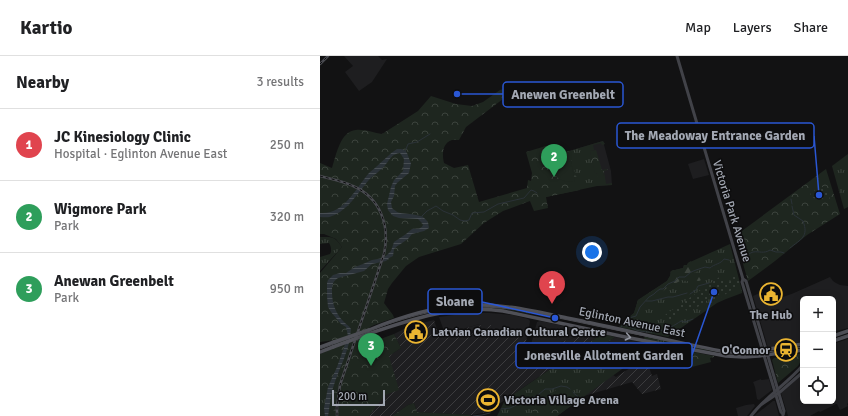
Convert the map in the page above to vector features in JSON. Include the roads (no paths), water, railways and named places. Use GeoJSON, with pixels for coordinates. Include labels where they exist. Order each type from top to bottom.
{"type":"FeatureCollection","features":[{"type":"Feature","properties":{"kind":"main road","name":"Victoria Park Avenue"},"geometry":{"type":"LineString","coordinates":[[677,56],[743,278],[746,281],[764,350],[776,383],[777,392]]}},
{"type":"Feature","properties":{"kind":"main road","name":"Eglinton Avenue East"},"geometry":{"type":"LineString","coordinates":[[320,347],[402,317],[434,309],[466,305],[496,305],[531,310],[721,351],[749,352],[800,344]]}},
{"type":"Feature","properties":{"kind":"main road","name":"Eglinton Avenue East"},"geometry":{"type":"LineString","coordinates":[[320,352],[404,322],[438,313],[466,310],[495,310],[726,356],[744,357],[800,350]]}},
{"type":"Feature","properties":{"kind":"main road"},"geometry":{"type":"LineString","coordinates":[[836,335],[848,331]]}},
{"type":"Feature","properties":{"kind":"main road"},"geometry":{"type":"LineString","coordinates":[[836,340],[848,336]]}},
{"type":"Feature","properties":{"kind":"main road","name":"Victoria Park Avenue"},"geometry":{"type":"LineString","coordinates":[[766,355],[779,399],[781,412],[784,415]]}},
{"type":"Feature","properties":{"kind":"main road"},"geometry":{"type":"LineString","coordinates":[[768,400],[779,399],[783,387],[800,368]]}},
{"type":"Feature","properties":{"kind":"main road"},"geometry":{"type":"LineString","coordinates":[[759,406],[800,374]]}},
{"type":"Feature","properties":{"kind":"main road"},"geometry":{"type":"LineString","coordinates":[[776,383],[783,387]]}},
{"type":"Feature","properties":{"kind":"main road"},"geometry":{"type":"LineString","coordinates":[[751,416],[759,406],[777,392]]}},
{"type":"Feature","properties":{"kind":"waterway"},"geometry":{"type":"LineString","coordinates":[[405,152],[408,144],[417,142],[430,134]]}},
{"type":"Feature","properties":{"kind":"waterway"},"geometry":{"type":"LineString","coordinates":[[422,218],[427,211],[436,206],[460,220],[465,221],[469,220],[472,213],[484,212],[498,204],[524,198],[531,190],[537,193]]}},
{"type":"Feature","properties":{"kind":"waterway"},"geometry":{"type":"LineString","coordinates":[[791,199],[792,204]]}},
{"type":"Feature","properties":{"kind":"waterway"},"geometry":{"type":"LineString","coordinates":[[790,248],[801,240],[805,231],[803,221],[794,215],[792,206]]}},
{"type":"Feature","properties":{"kind":"waterway"},"geometry":{"type":"LineString","coordinates":[[744,256],[753,252],[764,252],[770,250],[784,253]]}},
{"type":"Feature","properties":{"kind":"waterway"},"geometry":{"type":"LineString","coordinates":[[621,327],[629,318],[636,316],[640,307],[649,297],[679,277],[685,277],[691,272],[705,267],[710,268],[724,259],[729,260]]}},
{"type":"Feature","properties":{"kind":"waterway"},"geometry":{"type":"LineString","coordinates":[[690,294],[696,290],[698,286],[709,283]]}},
{"type":"Feature","properties":{"kind":"waterway"},"geometry":{"type":"LineString","coordinates":[[646,301],[673,297],[687,293]]}},
{"type":"Feature","properties":{"kind":"waterway"},"geometry":{"type":"LineString","coordinates":[[624,325],[636,330],[654,332],[671,327],[681,321],[685,322],[693,319]]}},
{"type":"Feature","properties":{"kind":"waterway"},"geometry":{"type":"LineString","coordinates":[[501,409],[510,408],[538,395],[545,389],[552,389],[561,386],[570,389]]}},
{"type":"Feature","properties":{"kind":"waterway"},"geometry":{"type":"LineString","coordinates":[[573,392],[580,399]]}},
{"type":"Feature","properties":{"kind":"waterway"},"geometry":{"type":"LineString","coordinates":[[473,416],[490,413]]}},
{"type":"Feature","properties":{"kind":"tram line"},"geometry":{"type":"LineString","coordinates":[[320,349],[403,319],[443,310],[466,307],[502,308],[525,311],[736,354],[753,354],[800,347]]}},
{"type":"Feature","properties":{"kind":"tram line"},"geometry":{"type":"LineString","coordinates":[[836,339],[848,335]]}},
{"type":"Feature","properties":{"kind":"railway"},"geometry":{"type":"LineString","coordinates":[[320,64],[328,56]]}},
{"type":"Feature","properties":{"kind":"railway"},"geometry":{"type":"LineString","coordinates":[[320,176],[341,181],[363,191],[377,205],[386,233],[384,254],[340,385],[337,416]]}},
{"type":"Feature","properties":{"kind":"place","name":"Anewen Greenbelt"},"geometry":{"type":"Point","coordinates":[457,94]}},
{"type":"Feature","properties":{"kind":"place","name":"Wigmore Park"},"geometry":{"type":"Point","coordinates":[554,177]}},
{"type":"Feature","properties":{"kind":"place","name":"The Meadoway Entrance Garden"},"geometry":{"type":"Point","coordinates":[819,195]}},
{"type":"Feature","properties":{"kind":"place","name":"Jonesville Allotment Garden"},"geometry":{"type":"Point","coordinates":[714,292]}},
{"type":"Feature","properties":{"kind":"place","name":"The Hub"},"geometry":{"type":"Point","coordinates":[771,294]}},
{"type":"Feature","properties":{"kind":"place","name":"JC Kinesiology Clinic"},"geometry":{"type":"Point","coordinates":[552,304]}},
{"type":"Feature","properties":{"kind":"place","name":"Sloane"},"geometry":{"type":"Point","coordinates":[555,318]}},
{"type":"Feature","properties":{"kind":"place","name":"Latvian Canadian Cultural Centre"},"geometry":{"type":"Point","coordinates":[416,332]}},
{"type":"Feature","properties":{"kind":"place","name":"O'Connor"},"geometry":{"type":"Point","coordinates":[786,350]}},
{"type":"Feature","properties":{"kind":"place","name":"Anewan Greenbelt"},"geometry":{"type":"Point","coordinates":[371,366]}},
{"type":"Feature","properties":{"kind":"place","name":"Victoria Village Arena"},"geometry":{"type":"Point","coordinates":[488,400]}}]}
